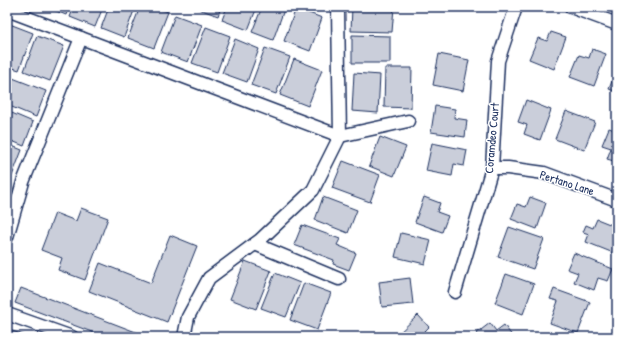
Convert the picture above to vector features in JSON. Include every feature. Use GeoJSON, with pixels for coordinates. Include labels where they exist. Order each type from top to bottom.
{"type":"FeatureCollection","features":[{"type":"Feature","properties":{"kind":"street","name":"Coramdeo Court"},"geometry":{"type":"LineString","coordinates":[[455,292],[492,168],[498,61],[516,7]]}},
{"type":"Feature","properties":{"kind":"street"},"geometry":{"type":"LineString","coordinates":[[571,7],[617,24]]}},
{"type":"Feature","properties":{"kind":"street"},"geometry":{"type":"LineString","coordinates":[[184,337],[188,317],[209,278],[256,244],[313,190],[340,136],[336,8]]}},
{"type":"Feature","properties":{"kind":"street"},"geometry":{"type":"LineString","coordinates":[[7,10],[340,136],[408,121]]}},
{"type":"Feature","properties":{"kind":"street"},"geometry":{"type":"LineString","coordinates":[[7,237],[23,182],[81,38]]}},
{"type":"Feature","properties":{"kind":"street","name":"Pertano Lane"},"geometry":{"type":"LineString","coordinates":[[492,168],[508,168],[544,173],[617,200]]}},
{"type":"Feature","properties":{"kind":"street"},"geometry":{"type":"LineString","coordinates":[[256,244],[339,279]]}},
{"type":"Feature","properties":{"kind":"street"},"geometry":{"type":"LineString","coordinates":[[7,314],[72,337]]}},
{"type":"Feature","properties":{"kind":"building"},"geometry":{"type":"Polygon","coordinates":[[[46,7],[69,7],[66,15],[46,7]]]}},
{"type":"Feature","properties":{"kind":"building"},"geometry":{"type":"Polygon","coordinates":[[[74,7],[103,7],[95,27],[70,17],[74,7]]]}},
{"type":"Feature","properties":{"kind":"building"},"geometry":{"type":"Polygon","coordinates":[[[109,7],[135,8],[124,37],[101,28],[109,7]]]}},
{"type":"Feature","properties":{"kind":"building"},"geometry":{"type":"Polygon","coordinates":[[[140,7],[155,7],[168,12],[154,48],[128,38],[140,7]]]}},
{"type":"Feature","properties":{"kind":"building"},"geometry":{"type":"Polygon","coordinates":[[[194,7],[221,7],[218,16],[194,7]]]}},
{"type":"Feature","properties":{"kind":"building"},"geometry":{"type":"Polygon","coordinates":[[[227,7],[257,7],[248,30],[222,20],[227,7]]]}},
{"type":"Feature","properties":{"kind":"building"},"geometry":{"type":"Polygon","coordinates":[[[262,7],[285,7],[273,40],[252,32],[262,7]]]}},
{"type":"Feature","properties":{"kind":"building"},"geometry":{"type":"Polygon","coordinates":[[[352,7],[394,7],[392,32],[351,31],[352,7]]]}},
{"type":"Feature","properties":{"kind":"building"},"geometry":{"type":"Polygon","coordinates":[[[296,8],[322,18],[310,51],[284,41],[296,8]]]}},
{"type":"Feature","properties":{"kind":"building"},"geometry":{"type":"Polygon","coordinates":[[[175,15],[202,25],[188,62],[161,52],[175,15]]]}},
{"type":"Feature","properties":{"kind":"building"},"geometry":{"type":"Polygon","coordinates":[[[7,23],[33,33],[19,70],[7,66],[7,23]]]}},
{"type":"Feature","properties":{"kind":"building"},"geometry":{"type":"Polygon","coordinates":[[[206,27],[230,36],[217,72],[192,63],[206,27]]]}},
{"type":"Feature","properties":{"kind":"building"},"geometry":{"type":"Polygon","coordinates":[[[551,32],[566,37],[554,69],[529,59],[538,38],[547,41],[551,32]]]}},
{"type":"Feature","properties":{"kind":"building"},"geometry":{"type":"Polygon","coordinates":[[[352,35],[390,36],[390,63],[352,63],[352,35]]]}},
{"type":"Feature","properties":{"kind":"building"},"geometry":{"type":"Polygon","coordinates":[[[37,36],[64,46],[50,81],[24,71],[37,36]]]}},
{"type":"Feature","properties":{"kind":"building"},"geometry":{"type":"Polygon","coordinates":[[[235,39],[259,49],[247,82],[222,73],[235,39]]]}},
{"type":"Feature","properties":{"kind":"building"},"geometry":{"type":"Polygon","coordinates":[[[265,48],[290,57],[276,94],[251,85],[265,48]]]}},
{"type":"Feature","properties":{"kind":"building"},"geometry":{"type":"Polygon","coordinates":[[[592,49],[606,54],[594,86],[570,77],[579,55],[589,58],[592,49]]]}},
{"type":"Feature","properties":{"kind":"building"},"geometry":{"type":"Polygon","coordinates":[[[439,54],[469,60],[463,91],[433,85],[439,54]]]}},
{"type":"Feature","properties":{"kind":"building"},"geometry":{"type":"Polygon","coordinates":[[[294,59],[322,70],[308,106],[280,95],[294,59]]]}},
{"type":"Feature","properties":{"kind":"building"},"geometry":{"type":"Polygon","coordinates":[[[385,68],[412,68],[411,108],[384,107],[385,68]]]}},
{"type":"Feature","properties":{"kind":"building"},"geometry":{"type":"Polygon","coordinates":[[[617,68],[617,92],[609,89],[617,68]]]}},
{"type":"Feature","properties":{"kind":"building"},"geometry":{"type":"Polygon","coordinates":[[[354,73],[380,75],[378,113],[352,111],[354,73]]]}},
{"type":"Feature","properties":{"kind":"building"},"geometry":{"type":"Polygon","coordinates":[[[10,77],[46,91],[36,117],[7,105],[7,84],[10,77]]]}},
{"type":"Feature","properties":{"kind":"building"},"geometry":{"type":"Polygon","coordinates":[[[526,100],[551,110],[540,140],[524,134],[527,125],[518,122],[526,100]]]}},
{"type":"Feature","properties":{"kind":"building"},"geometry":{"type":"Polygon","coordinates":[[[435,106],[455,109],[454,118],[467,120],[465,137],[431,132],[435,106]]]}},
{"type":"Feature","properties":{"kind":"building"},"geometry":{"type":"Polygon","coordinates":[[[7,111],[33,122],[24,146],[7,139],[7,111]]]}},
{"type":"Feature","properties":{"kind":"building"},"geometry":{"type":"Polygon","coordinates":[[[566,111],[595,122],[584,150],[555,139],[566,111]]]}},
{"type":"Feature","properties":{"kind":"building"},"geometry":{"type":"Polygon","coordinates":[[[609,128],[617,131],[617,162],[607,159],[611,148],[602,145],[609,128]]]}},
{"type":"Feature","properties":{"kind":"building"},"geometry":{"type":"Polygon","coordinates":[[[380,137],[406,147],[394,176],[369,166],[380,137]]]}},
{"type":"Feature","properties":{"kind":"building"},"geometry":{"type":"Polygon","coordinates":[[[432,143],[467,150],[464,166],[454,164],[452,176],[426,171],[432,143]]]}},
{"type":"Feature","properties":{"kind":"building"},"geometry":{"type":"Polygon","coordinates":[[[7,144],[22,150],[12,176],[7,174],[7,144]]]}},
{"type":"Feature","properties":{"kind":"building"},"geometry":{"type":"Polygon","coordinates":[[[343,161],[380,175],[370,202],[332,188],[343,161]]]}},
{"type":"Feature","properties":{"kind":"building"},"geometry":{"type":"Polygon","coordinates":[[[7,179],[11,181],[7,190],[7,179]]]}},
{"type":"Feature","properties":{"kind":"building"},"geometry":{"type":"Polygon","coordinates":[[[323,197],[357,210],[348,233],[315,220],[323,197]]]}},
{"type":"Feature","properties":{"kind":"building"},"geometry":{"type":"Polygon","coordinates":[[[424,197],[440,203],[437,212],[448,216],[442,232],[415,222],[424,197]]]}},
{"type":"Feature","properties":{"kind":"building"},"geometry":{"type":"Polygon","coordinates":[[[530,197],[546,203],[537,229],[511,219],[517,204],[526,207],[530,197]]]}},
{"type":"Feature","properties":{"kind":"building"},"geometry":{"type":"Polygon","coordinates":[[[81,208],[108,218],[85,280],[58,270],[62,258],[41,250],[55,213],[76,221],[81,208]]]}},
{"type":"Feature","properties":{"kind":"building"},"geometry":{"type":"Polygon","coordinates":[[[597,219],[617,227],[616,254],[586,242],[589,234],[583,232],[586,225],[593,228],[597,219]]]}},
{"type":"Feature","properties":{"kind":"building"},"geometry":{"type":"Polygon","coordinates":[[[302,225],[340,239],[337,245],[356,253],[349,270],[333,264],[334,260],[294,245],[302,225]]]}},
{"type":"Feature","properties":{"kind":"building"},"geometry":{"type":"Polygon","coordinates":[[[509,227],[544,239],[533,269],[498,257],[509,227]]]}},
{"type":"Feature","properties":{"kind":"building"},"geometry":{"type":"Polygon","coordinates":[[[401,233],[431,240],[425,264],[395,257],[401,233]]]}},
{"type":"Feature","properties":{"kind":"building"},"geometry":{"type":"Polygon","coordinates":[[[170,235],[197,246],[167,322],[89,291],[100,263],[151,283],[170,235]]]}},
{"type":"Feature","properties":{"kind":"building"},"geometry":{"type":"Polygon","coordinates":[[[574,253],[613,269],[608,281],[598,278],[594,290],[574,282],[578,273],[567,269],[574,253]]]}},
{"type":"Feature","properties":{"kind":"building"},"geometry":{"type":"Polygon","coordinates":[[[245,261],[271,271],[256,309],[230,299],[245,261]]]}},
{"type":"Feature","properties":{"kind":"building"},"geometry":{"type":"Polygon","coordinates":[[[275,273],[300,283],[286,317],[261,308],[275,273]]]}},
{"type":"Feature","properties":{"kind":"building"},"geometry":{"type":"Polygon","coordinates":[[[506,274],[534,284],[523,314],[495,303],[506,274]]]}},
{"type":"Feature","properties":{"kind":"building"},"geometry":{"type":"Polygon","coordinates":[[[410,278],[413,304],[382,307],[379,282],[410,278]]]}},
{"type":"Feature","properties":{"kind":"building"},"geometry":{"type":"Polygon","coordinates":[[[304,283],[331,293],[317,330],[290,320],[304,283]]]}},
{"type":"Feature","properties":{"kind":"building"},"geometry":{"type":"Polygon","coordinates":[[[21,288],[141,334],[140,337],[105,337],[15,303],[21,288]]]}},
{"type":"Feature","properties":{"kind":"building"},"geometry":{"type":"Polygon","coordinates":[[[554,289],[590,302],[578,333],[550,323],[558,301],[550,299],[554,289]]]}},
{"type":"Feature","properties":{"kind":"building"},"geometry":{"type":"Polygon","coordinates":[[[418,315],[429,327],[422,334],[425,337],[395,337],[418,315]]]}},
{"type":"Feature","properties":{"kind":"building"},"geometry":{"type":"Polygon","coordinates":[[[490,323],[496,331],[504,325],[513,337],[480,337],[477,333],[490,323]]]}},
{"type":"Feature","properties":{"kind":"building"},"geometry":{"type":"Polygon","coordinates":[[[7,329],[26,336],[7,337],[7,329]]]}}]}
